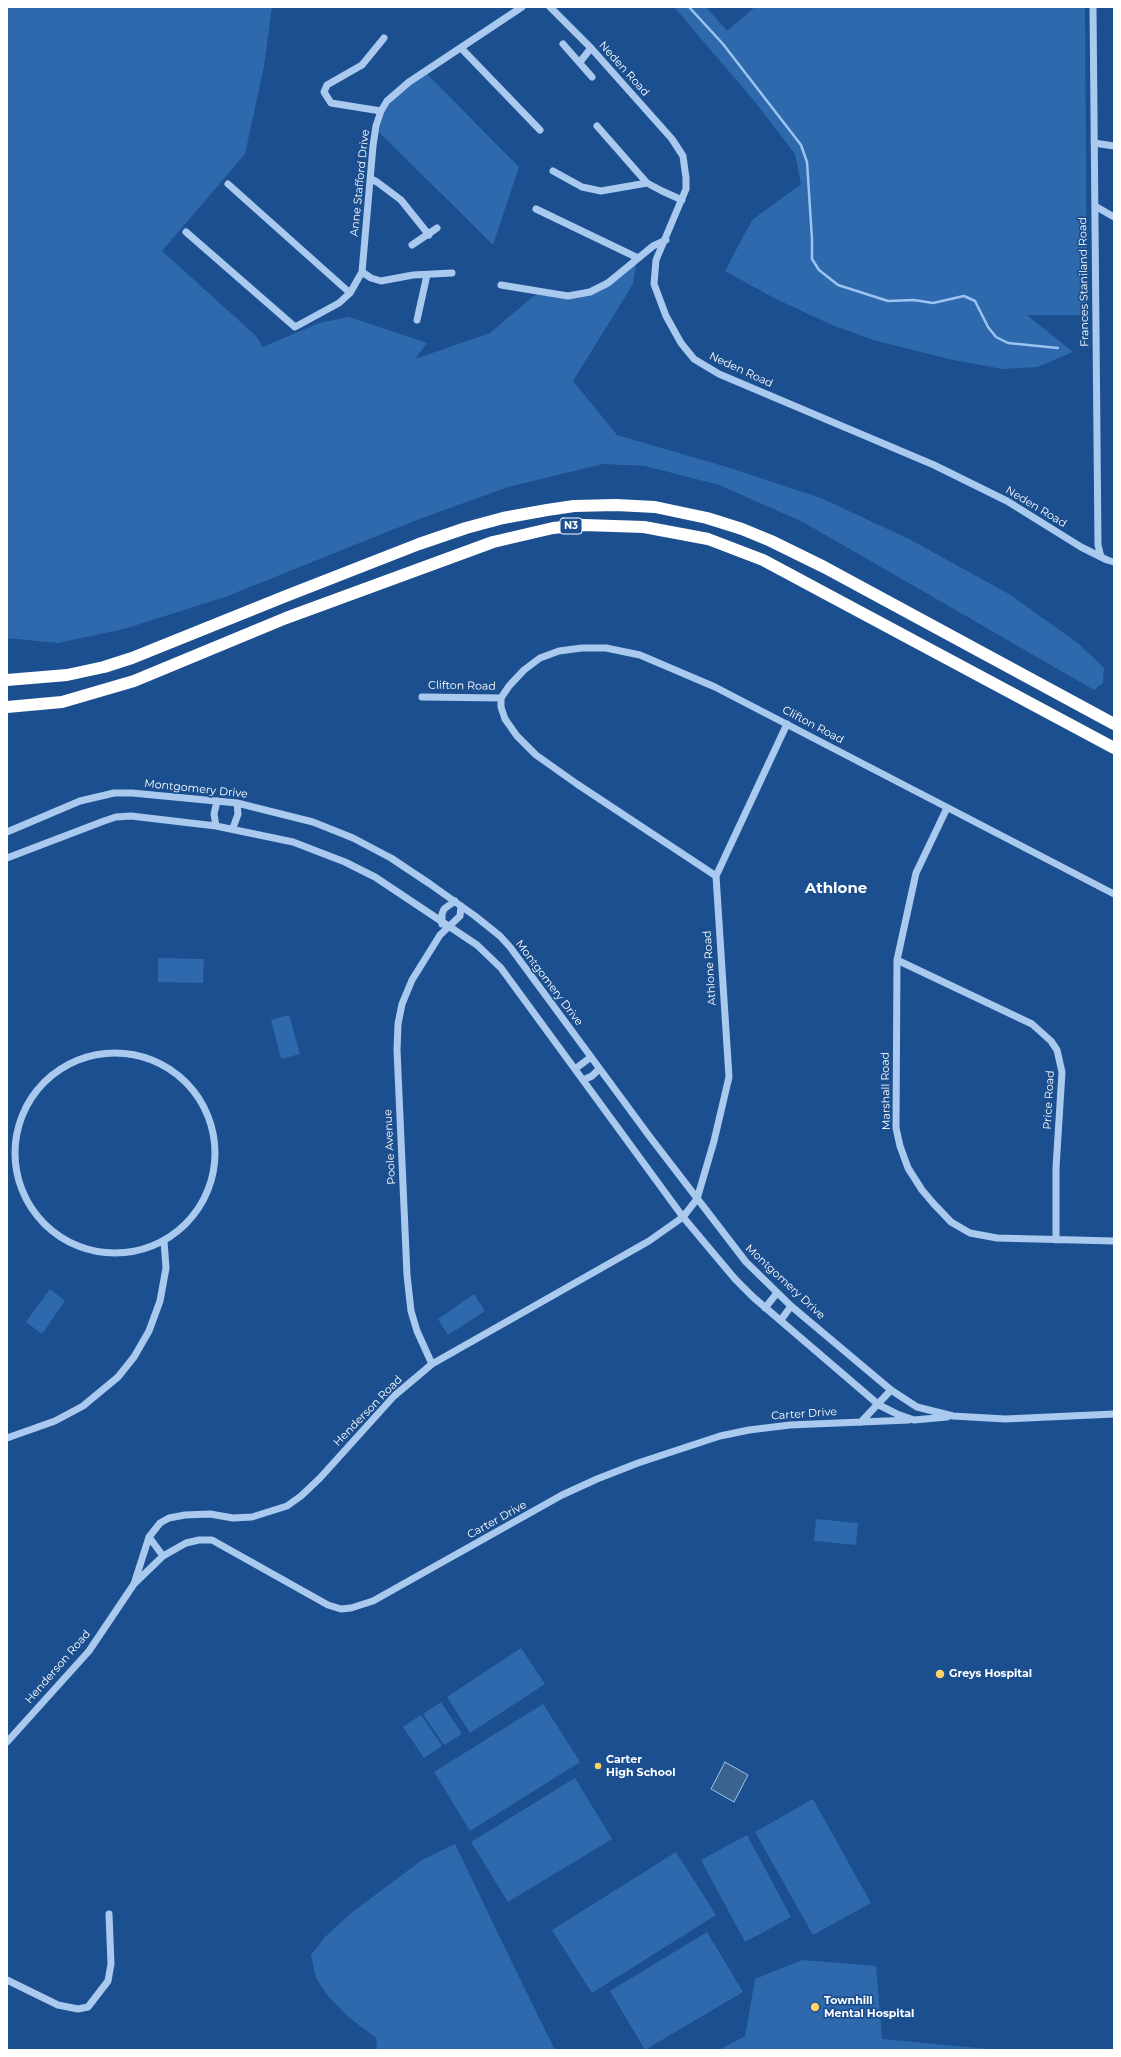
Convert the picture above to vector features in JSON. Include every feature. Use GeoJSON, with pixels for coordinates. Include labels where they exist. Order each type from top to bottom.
{"type":"FeatureCollection","features":[{"type":"Feature","properties":{"kind":"highway","name":"N3"},"geometry":{"type":"LineString","coordinates":[[7,680],[68,675],[118,663],[419,544],[466,528],[503,518],[547,510],[574,506],[616,505],[654,507],[707,518],[742,529],[771,541],[824,567],[1114,724]]}},
{"type":"Feature","properties":{"kind":"highway","name":"N3"},"geometry":{"type":"LineString","coordinates":[[7,707],[62,702],[134,681],[286,618],[493,542],[553,528],[584,525],[644,527],[708,539],[763,560],[1114,748]]}},
{"type":"Feature","properties":{"kind":"street","name":"Anne Stafford Drive"},"geometry":{"type":"LineString","coordinates":[[186,232],[294,327],[339,303],[350,293],[362,272],[373,146],[381,111],[387,101],[409,82],[522,7]]}},
{"type":"Feature","properties":{"kind":"street","name":"Neden Road"},"geometry":{"type":"LineString","coordinates":[[550,7],[591,48],[679,149],[683,156],[686,178],[682,200],[666,240],[656,260],[654,284],[666,316],[681,343],[694,359],[719,374],[934,464],[1007,501],[1101,557],[1114,562]]}},
{"type":"Feature","properties":{"kind":"street","name":"Frances Staniland Road"},"geometry":{"type":"LineString","coordinates":[[1092,7],[1098,545],[1101,557]]}},
{"type":"Feature","properties":{"kind":"street"},"geometry":{"type":"LineString","coordinates":[[381,111],[331,103],[324,92],[327,85],[362,65],[384,38]]}},
{"type":"Feature","properties":{"kind":"street"},"geometry":{"type":"LineString","coordinates":[[562,44],[580,62],[592,77]]}},
{"type":"Feature","properties":{"kind":"street"},"geometry":{"type":"LineString","coordinates":[[461,48],[540,130]]}},
{"type":"Feature","properties":{"kind":"street"},"geometry":{"type":"LineString","coordinates":[[580,62],[591,48]]}},
{"type":"Feature","properties":{"kind":"street"},"geometry":{"type":"LineString","coordinates":[[597,126],[647,183],[682,200]]}},
{"type":"Feature","properties":{"kind":"street"},"geometry":{"type":"LineString","coordinates":[[1094,143],[1114,146]]}},
{"type":"Feature","properties":{"kind":"street"},"geometry":{"type":"LineString","coordinates":[[553,171],[582,187],[601,192],[647,183]]}},
{"type":"Feature","properties":{"kind":"street"},"geometry":{"type":"LineString","coordinates":[[371,179],[378,182],[401,200],[429,235]]}},
{"type":"Feature","properties":{"kind":"street"},"geometry":{"type":"LineString","coordinates":[[228,184],[350,293]]}},
{"type":"Feature","properties":{"kind":"street"},"geometry":{"type":"LineString","coordinates":[[1094,206],[1114,217]]}},
{"type":"Feature","properties":{"kind":"street"},"geometry":{"type":"LineString","coordinates":[[536,209],[638,258]]}},
{"type":"Feature","properties":{"kind":"street"},"geometry":{"type":"LineString","coordinates":[[412,245],[429,235],[437,228]]}},
{"type":"Feature","properties":{"kind":"street"},"geometry":{"type":"LineString","coordinates":[[501,285],[550,294],[578,295],[600,288],[652,246],[666,240]]}},
{"type":"Feature","properties":{"kind":"street"},"geometry":{"type":"LineString","coordinates":[[362,272],[371,278],[381,281],[412,275],[452,273]]}},
{"type":"Feature","properties":{"kind":"street"},"geometry":{"type":"LineString","coordinates":[[417,320],[427,275]]}},
{"type":"Feature","properties":{"kind":"street","name":"Clifton Road"},"geometry":{"type":"LineString","coordinates":[[716,876],[536,754],[518,736],[505,719],[501,707],[501,698],[509,686],[524,670],[540,658],[559,651],[582,648],[606,648],[640,655],[715,687],[1114,894]]}},
{"type":"Feature","properties":{"kind":"street","name":"Clifton Road"},"geometry":{"type":"LineString","coordinates":[[422,696],[501,698]]}},
{"type":"Feature","properties":{"kind":"street","name":"Athlone Road"},"geometry":{"type":"LineString","coordinates":[[683,1217],[697,1199],[714,1141],[729,1077],[716,876],[787,724]]}},
{"type":"Feature","properties":{"kind":"street","name":"Montgomery Drive"},"geometry":{"type":"LineString","coordinates":[[7,832],[80,801],[114,793],[132,793],[237,802],[313,822],[353,838],[390,858],[458,903],[491,928],[510,947],[590,1057],[746,1262],[791,1306],[891,1390],[921,1409],[953,1416],[1005,1419],[1114,1414]]}},
{"type":"Feature","properties":{"kind":"street"},"geometry":{"type":"LineString","coordinates":[[216,826],[214,809],[217,800]]}},
{"type":"Feature","properties":{"kind":"street"},"geometry":{"type":"LineString","coordinates":[[233,828],[238,814],[237,802]]}},
{"type":"Feature","properties":{"kind":"street","name":"Marshall Road"},"geometry":{"type":"LineString","coordinates":[[947,808],[916,873],[897,960],[896,1128],[900,1146],[908,1168],[922,1190],[951,1222],[970,1233],[997,1238],[1114,1241]]}},
{"type":"Feature","properties":{"kind":"street","name":"Montgomery Drive"},"geometry":{"type":"LineString","coordinates":[[7,858],[116,817],[131,816],[233,828],[294,842],[359,868],[375,877],[477,945],[501,968],[683,1217],[735,1279],[766,1308],[880,1405],[897,1414],[914,1420],[933,1420],[953,1416]]}},
{"type":"Feature","properties":{"kind":"street","name":"Poole Avenue"},"geometry":{"type":"LineString","coordinates":[[432,1364],[417,1331],[411,1311],[407,1275],[397,1050],[398,1024],[402,1004],[412,980],[445,924],[460,916],[458,903],[444,909],[442,914],[445,924]]}},
{"type":"Feature","properties":{"kind":"street","name":"Price Road"},"geometry":{"type":"LineString","coordinates":[[897,960],[1032,1024],[1047,1037],[1057,1050],[1062,1072],[1056,1168],[1056,1240]]}},
{"type":"Feature","properties":{"kind":"street"},"geometry":{"type":"LineString","coordinates":[[114,1051],[136,1053],[158,1061],[179,1076],[194,1091],[201,1102],[208,1114],[214,1131],[215,1155],[212,1175],[194,1213],[180,1228],[164,1241],[137,1251],[122,1253],[81,1249],[60,1238],[43,1224],[31,1211],[21,1193],[15,1169],[14,1152],[20,1122],[31,1099],[44,1082],[57,1070],[95,1054],[114,1051]]}},
{"type":"Feature","properties":{"kind":"street"},"geometry":{"type":"LineString","coordinates":[[575,1069],[580,1063],[590,1057]]}},
{"type":"Feature","properties":{"kind":"street"},"geometry":{"type":"LineString","coordinates":[[583,1080],[592,1076],[599,1069]]}},
{"type":"Feature","properties":{"kind":"street","name":"Henderson Road"},"geometry":{"type":"LineString","coordinates":[[134,1584],[149,1537],[160,1523],[176,1516],[210,1514],[234,1518],[252,1518],[287,1506],[301,1496],[320,1478],[394,1396],[432,1364],[649,1241],[683,1217]]}},
{"type":"Feature","properties":{"kind":"street"},"geometry":{"type":"LineString","coordinates":[[7,1438],[55,1421],[83,1406],[118,1377],[134,1357],[149,1331],[160,1301],[166,1268],[164,1241]]}},
{"type":"Feature","properties":{"kind":"street"},"geometry":{"type":"LineString","coordinates":[[766,1308],[777,1293]]}},
{"type":"Feature","properties":{"kind":"street"},"geometry":{"type":"LineString","coordinates":[[781,1320],[791,1306]]}},
{"type":"Feature","properties":{"kind":"street"},"geometry":{"type":"LineString","coordinates":[[861,1422],[880,1405],[891,1390]]}},
{"type":"Feature","properties":{"kind":"street","name":"Carter Drive"},"geometry":{"type":"LineString","coordinates":[[162,1556],[186,1543],[199,1540],[212,1540],[328,1605],[341,1609],[351,1608],[373,1601],[562,1495],[638,1463],[720,1436],[749,1430],[790,1425],[914,1420]]}},
{"type":"Feature","properties":{"kind":"street"},"geometry":{"type":"LineString","coordinates":[[149,1537],[162,1556]]}},
{"type":"Feature","properties":{"kind":"street","name":"Henderson Road"},"geometry":{"type":"LineString","coordinates":[[7,1742],[89,1651],[134,1584],[162,1556]]}},
{"type":"Feature","properties":{"kind":"street"},"geometry":{"type":"LineString","coordinates":[[7,1980],[58,2005],[78,2009],[88,2007],[108,1981],[111,1964],[109,1914]]}},
{"type":"Feature","properties":{"kind":"shaded area"},"geometry":{"type":"Polygon","coordinates":[[[7,7],[272,7],[264,66],[245,154],[162,251],[255,335],[263,347],[319,323],[349,317],[427,343],[415,359],[490,333],[535,295],[572,295],[593,288],[637,259],[633,284],[573,381],[617,435],[730,468],[821,498],[909,539],[1009,594],[1079,644],[1104,668],[1103,683],[1094,690],[803,522],[719,485],[645,466],[603,464],[508,487],[417,520],[225,597],[124,629],[58,643],[7,638],[7,7]]]}},
{"type":"Feature","properties":{"kind":"shaded area"},"geometry":{"type":"Polygon","coordinates":[[[674,7],[706,7],[727,31],[755,7],[1085,7],[1087,315],[1027,315],[1073,352],[1038,367],[1002,369],[953,360],[873,340],[832,325],[774,298],[725,271],[752,220],[801,184],[795,154],[755,102],[674,7]]]}},
{"type":"Feature","properties":{"kind":"shaded area"},"geometry":{"type":"Polygon","coordinates":[[[426,73],[519,167],[493,245],[379,132],[384,113],[391,103],[399,93],[426,73]]]}},
{"type":"Feature","properties":{"kind":"shaded area"},"geometry":{"type":"Polygon","coordinates":[[[158,958],[204,959],[203,983],[158,982],[158,958]]]}},
{"type":"Feature","properties":{"kind":"shaded area"},"geometry":{"type":"Polygon","coordinates":[[[289,1015],[300,1054],[281,1059],[271,1020],[289,1015]]]}},
{"type":"Feature","properties":{"kind":"shaded area"},"geometry":{"type":"Polygon","coordinates":[[[50,1289],[65,1301],[42,1334],[26,1322],[50,1289]]]}},
{"type":"Feature","properties":{"kind":"shaded area"},"geometry":{"type":"Polygon","coordinates":[[[474,1294],[485,1311],[448,1335],[438,1319],[474,1294]]]}},
{"type":"Feature","properties":{"kind":"shaded area"},"geometry":{"type":"Polygon","coordinates":[[[816,1519],[858,1523],[856,1545],[814,1541],[816,1519]]]}},
{"type":"Feature","properties":{"kind":"shaded area"},"geometry":{"type":"Polygon","coordinates":[[[521,1648],[545,1684],[470,1733],[447,1697],[521,1648]]]}},
{"type":"Feature","properties":{"kind":"shaded area"},"geometry":{"type":"Polygon","coordinates":[[[441,1702],[462,1734],[444,1745],[423,1714],[441,1702]]]}},
{"type":"Feature","properties":{"kind":"shaded area"},"geometry":{"type":"Polygon","coordinates":[[[543,1704],[580,1762],[470,1831],[434,1772],[543,1704]]]}},
{"type":"Feature","properties":{"kind":"shaded area"},"geometry":{"type":"Polygon","coordinates":[[[421,1715],[442,1746],[424,1758],[403,1727],[421,1715]]]}},
{"type":"Feature","properties":{"kind":"shaded area"},"geometry":{"type":"Polygon","coordinates":[[[725,1762],[748,1775],[734,1802],[711,1789],[725,1762]]]}},
{"type":"Feature","properties":{"kind":"shaded area"},"geometry":{"type":"Polygon","coordinates":[[[575,1778],[612,1839],[508,1902],[471,1842],[575,1778]]]}},
{"type":"Feature","properties":{"kind":"shaded area"},"geometry":{"type":"Polygon","coordinates":[[[813,1799],[871,1903],[813,1935],[755,1832],[813,1799]]]}},
{"type":"Feature","properties":{"kind":"shaded area"},"geometry":{"type":"Polygon","coordinates":[[[747,1835],[791,1917],[745,1942],[701,1860],[747,1835]]]}},
{"type":"Feature","properties":{"kind":"shaded area"},"geometry":{"type":"Polygon","coordinates":[[[455,1844],[555,2050],[377,2050],[376,2038],[347,2016],[328,1996],[316,1978],[311,1955],[325,1937],[351,1913],[422,1860],[455,1844]]]}},
{"type":"Feature","properties":{"kind":"shaded area"},"geometry":{"type":"Polygon","coordinates":[[[676,1852],[716,1915],[592,1993],[552,1930],[676,1852]]]}},
{"type":"Feature","properties":{"kind":"shaded area"},"geometry":{"type":"Polygon","coordinates":[[[707,1932],[743,1992],[645,2050],[610,1991],[707,1932]]]}},
{"type":"Feature","properties":{"kind":"shaded area","name":"Townhill Mental Hospital"},"geometry":{"type":"Polygon","coordinates":[[[802,1960],[876,1966],[882,2039],[999,2050],[719,2050],[745,2036],[755,1979],[802,1960]]]}},
{"type":"Feature","properties":{"kind":"waterway"},"geometry":{"type":"LineString","coordinates":[[689,7],[723,44],[801,145],[807,162],[812,259],[819,270],[838,285],[888,301],[914,300],[933,303],[964,296],[975,301],[988,327],[996,337],[1008,343],[1058,348]]}},
{"type":"Feature","properties":{"kind":"place","name":"Greys Hospital"},"geometry":{"type":"Point","coordinates":[940,1674]}},
{"type":"Feature","properties":{"kind":"place","name":"Carter High School"},"geometry":{"type":"Point","coordinates":[598,1766]}},
{"type":"Feature","properties":{"kind":"place","name":"Townhill Mental Hospital"},"geometry":{"type":"Point","coordinates":[815,2007]}},
{"type":"Feature","properties":{"kind":"district","name":"Athlone"},"geometry":{"type":"Point","coordinates":[836,889]}}]}
